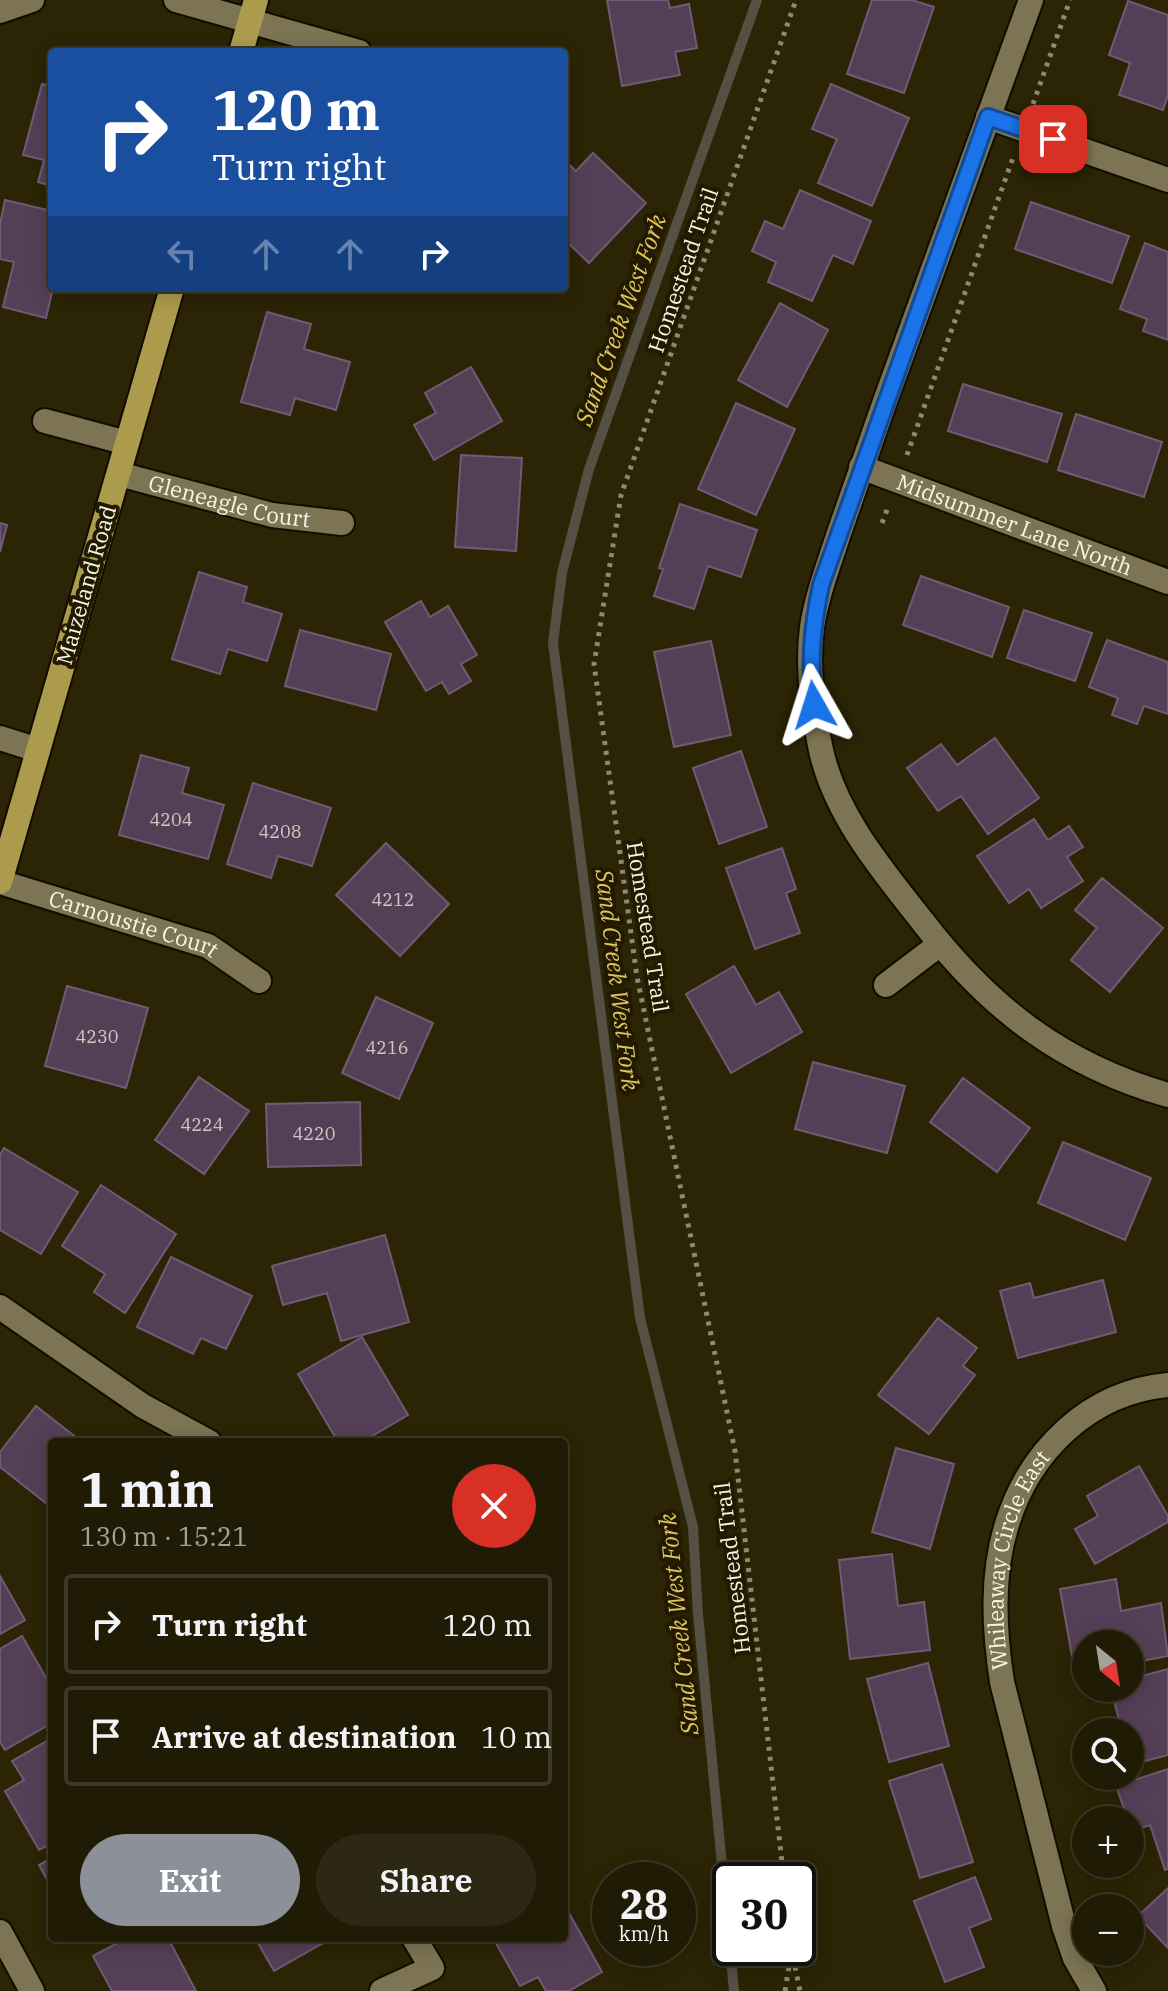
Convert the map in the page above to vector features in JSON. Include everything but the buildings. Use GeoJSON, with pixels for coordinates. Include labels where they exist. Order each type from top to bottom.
{"type":"FeatureCollection","features":[{"type":"Feature","properties":{"kind":"main road"},"geometry":{"type":"LineString","coordinates":[[242,48],[253,10]]}},
{"type":"Feature","properties":{"kind":"main road","name":"Maizeland Road"},"geometry":{"type":"LineString","coordinates":[[0,882],[171,292]]}},
{"type":"Feature","properties":{"kind":"street"},"geometry":{"type":"LineString","coordinates":[[0,11],[32,0]]}},
{"type":"Feature","properties":{"kind":"street"},"geometry":{"type":"LineString","coordinates":[[176,0],[253,10],[349,48]]}},
{"type":"Feature","properties":{"kind":"street"},"geometry":{"type":"LineString","coordinates":[[1031,0],[821,585],[813,626],[810,668],[821,752],[834,788],[858,833],[940,944],[985,991],[1035,1035],[1085,1063],[1168,1095]]}},
{"type":"Feature","properties":{"kind":"street"},"geometry":{"type":"LineString","coordinates":[[988,117],[1168,180]]}},
{"type":"Feature","properties":{"kind":"street"},"geometry":{"type":"LineString","coordinates":[[45,421],[127,443]]}},
{"type":"Feature","properties":{"kind":"street","name":"Midsummer Lane North"},"geometry":{"type":"LineString","coordinates":[[861,467],[1168,582]]}},
{"type":"Feature","properties":{"kind":"street","name":"Gleneagle Court"},"geometry":{"type":"LineString","coordinates":[[119,474],[272,515],[342,523]]}},
{"type":"Feature","properties":{"kind":"street"},"geometry":{"type":"LineString","coordinates":[[0,738],[38,750]]}},
{"type":"Feature","properties":{"kind":"street","name":"Carnoustie Court"},"geometry":{"type":"LineString","coordinates":[[0,882],[208,946],[259,981]]}},
{"type":"Feature","properties":{"kind":"street"},"geometry":{"type":"LineString","coordinates":[[886,985],[940,944]]}},
{"type":"Feature","properties":{"kind":"street"},"geometry":{"type":"LineString","coordinates":[[0,1307],[143,1406],[202,1438]]}},
{"type":"Feature","properties":{"kind":"street","name":"Whileaway Circle East"},"geometry":{"type":"LineString","coordinates":[[1094,1991],[1075,1958],[1064,1926],[1002,1682],[996,1640],[998,1565],[1006,1525],[1022,1486],[1065,1429],[1089,1410],[1121,1395],[1168,1385]]}},
{"type":"Feature","properties":{"kind":"street"},"geometry":{"type":"LineString","coordinates":[[0,1932],[32,1991]]}},
{"type":"Feature","properties":{"kind":"street"},"geometry":{"type":"LineString","coordinates":[[382,1991],[432,1968],[416,1942]]}},
{"type":"Feature","properties":{"kind":"path","name":"Homestead Trail"},"geometry":{"type":"LineString","coordinates":[[782,1862],[735,1451],[637,977],[594,664],[621,495],[796,0]]}},
{"type":"Feature","properties":{"kind":"path"},"geometry":{"type":"LineString","coordinates":[[882,523],[1070,0]]}},
{"type":"Feature","properties":{"kind":"path"},"geometry":{"type":"LineString","coordinates":[[785,1991],[789,1966]]}},
{"type":"Feature","properties":{"kind":"path"},"geometry":{"type":"LineString","coordinates":[[795,1966],[800,1991]]}},
{"type":"Feature","properties":{"kind":"waterway","name":"Sand Creek West Fork"},"geometry":{"type":"LineString","coordinates":[[734,1991],[698,1614],[693,1527],[640,1318],[553,643],[562,573],[589,469],[757,0]]}},
{"type":"Feature","properties":{"kind":"route"},"geometry":{"type":"LineString","coordinates":[[814,705],[810,668],[813,626],[821,585],[988,117],[1053,139]]}}]}
